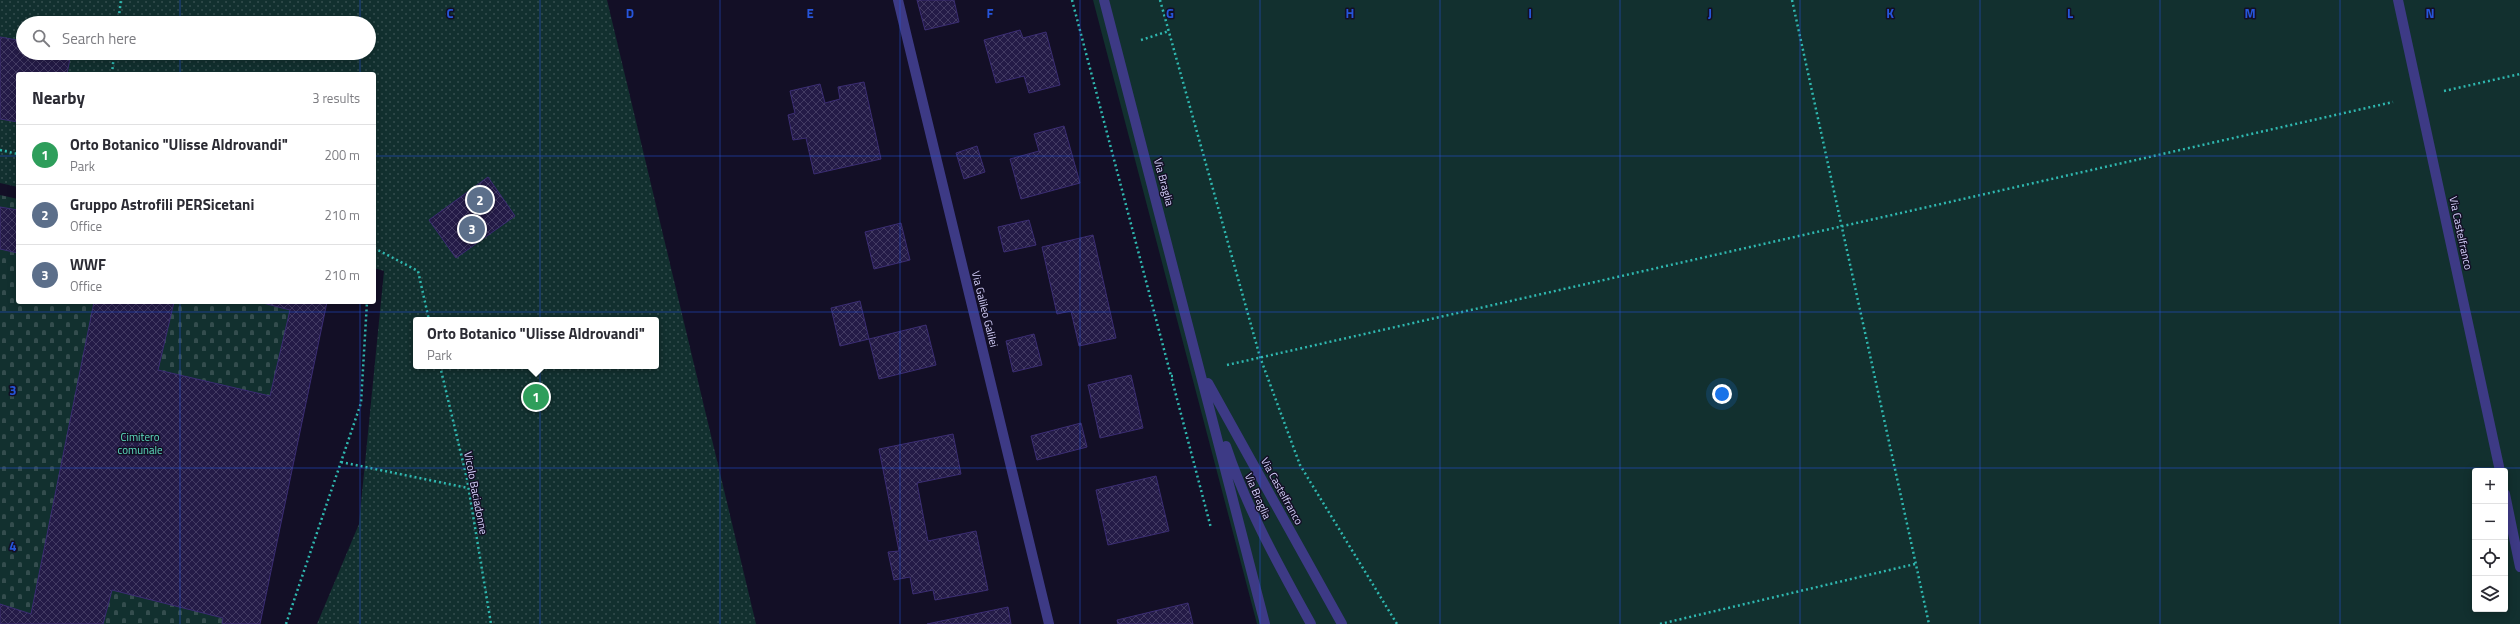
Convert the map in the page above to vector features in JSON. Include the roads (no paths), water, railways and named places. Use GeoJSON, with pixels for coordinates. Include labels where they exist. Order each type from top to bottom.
{"type":"FeatureCollection","features":[{"type":"Feature","properties":{"kind":"street","name":"Via Galileo Galilei"},"geometry":{"type":"LineString","coordinates":[[898,0],[1050,624]]}},
{"type":"Feature","properties":{"kind":"street","name":"Via Braglia"},"geometry":{"type":"LineString","coordinates":[[1104,0],[1201,370],[1265,624]]}},
{"type":"Feature","properties":{"kind":"street","name":"Via Castelfranco"},"geometry":{"type":"LineString","coordinates":[[2398,0],[2499,468]]}},
{"type":"Feature","properties":{"kind":"street","name":"Via Braglia"},"geometry":{"type":"LineString","coordinates":[[1201,370],[1237,478],[1262,535],[1311,624]]}},
{"type":"Feature","properties":{"kind":"street","name":"Via Castelfranco"},"geometry":{"type":"LineString","coordinates":[[1201,370],[1342,624]]}},
{"type":"Feature","properties":{"kind":"street"},"geometry":{"type":"LineString","coordinates":[[2507,504],[2520,567]]}},
{"type":"Feature","properties":{"kind":"place","name":"Gruppo Astrofili PERSicetani"},"geometry":{"type":"Point","coordinates":[480,200]}},
{"type":"Feature","properties":{"kind":"place","name":"WWF"},"geometry":{"type":"Point","coordinates":[472,229]}},
{"type":"Feature","properties":{"kind":"place","name":"Orto Botanico \"Ulisse Aldrovandi\""},"geometry":{"type":"Point","coordinates":[536,397]}},
{"type":"Feature","properties":{"kind":"park label","name":"Cimitero comunale"},"geometry":{"type":"Point","coordinates":[140,443]}}]}
